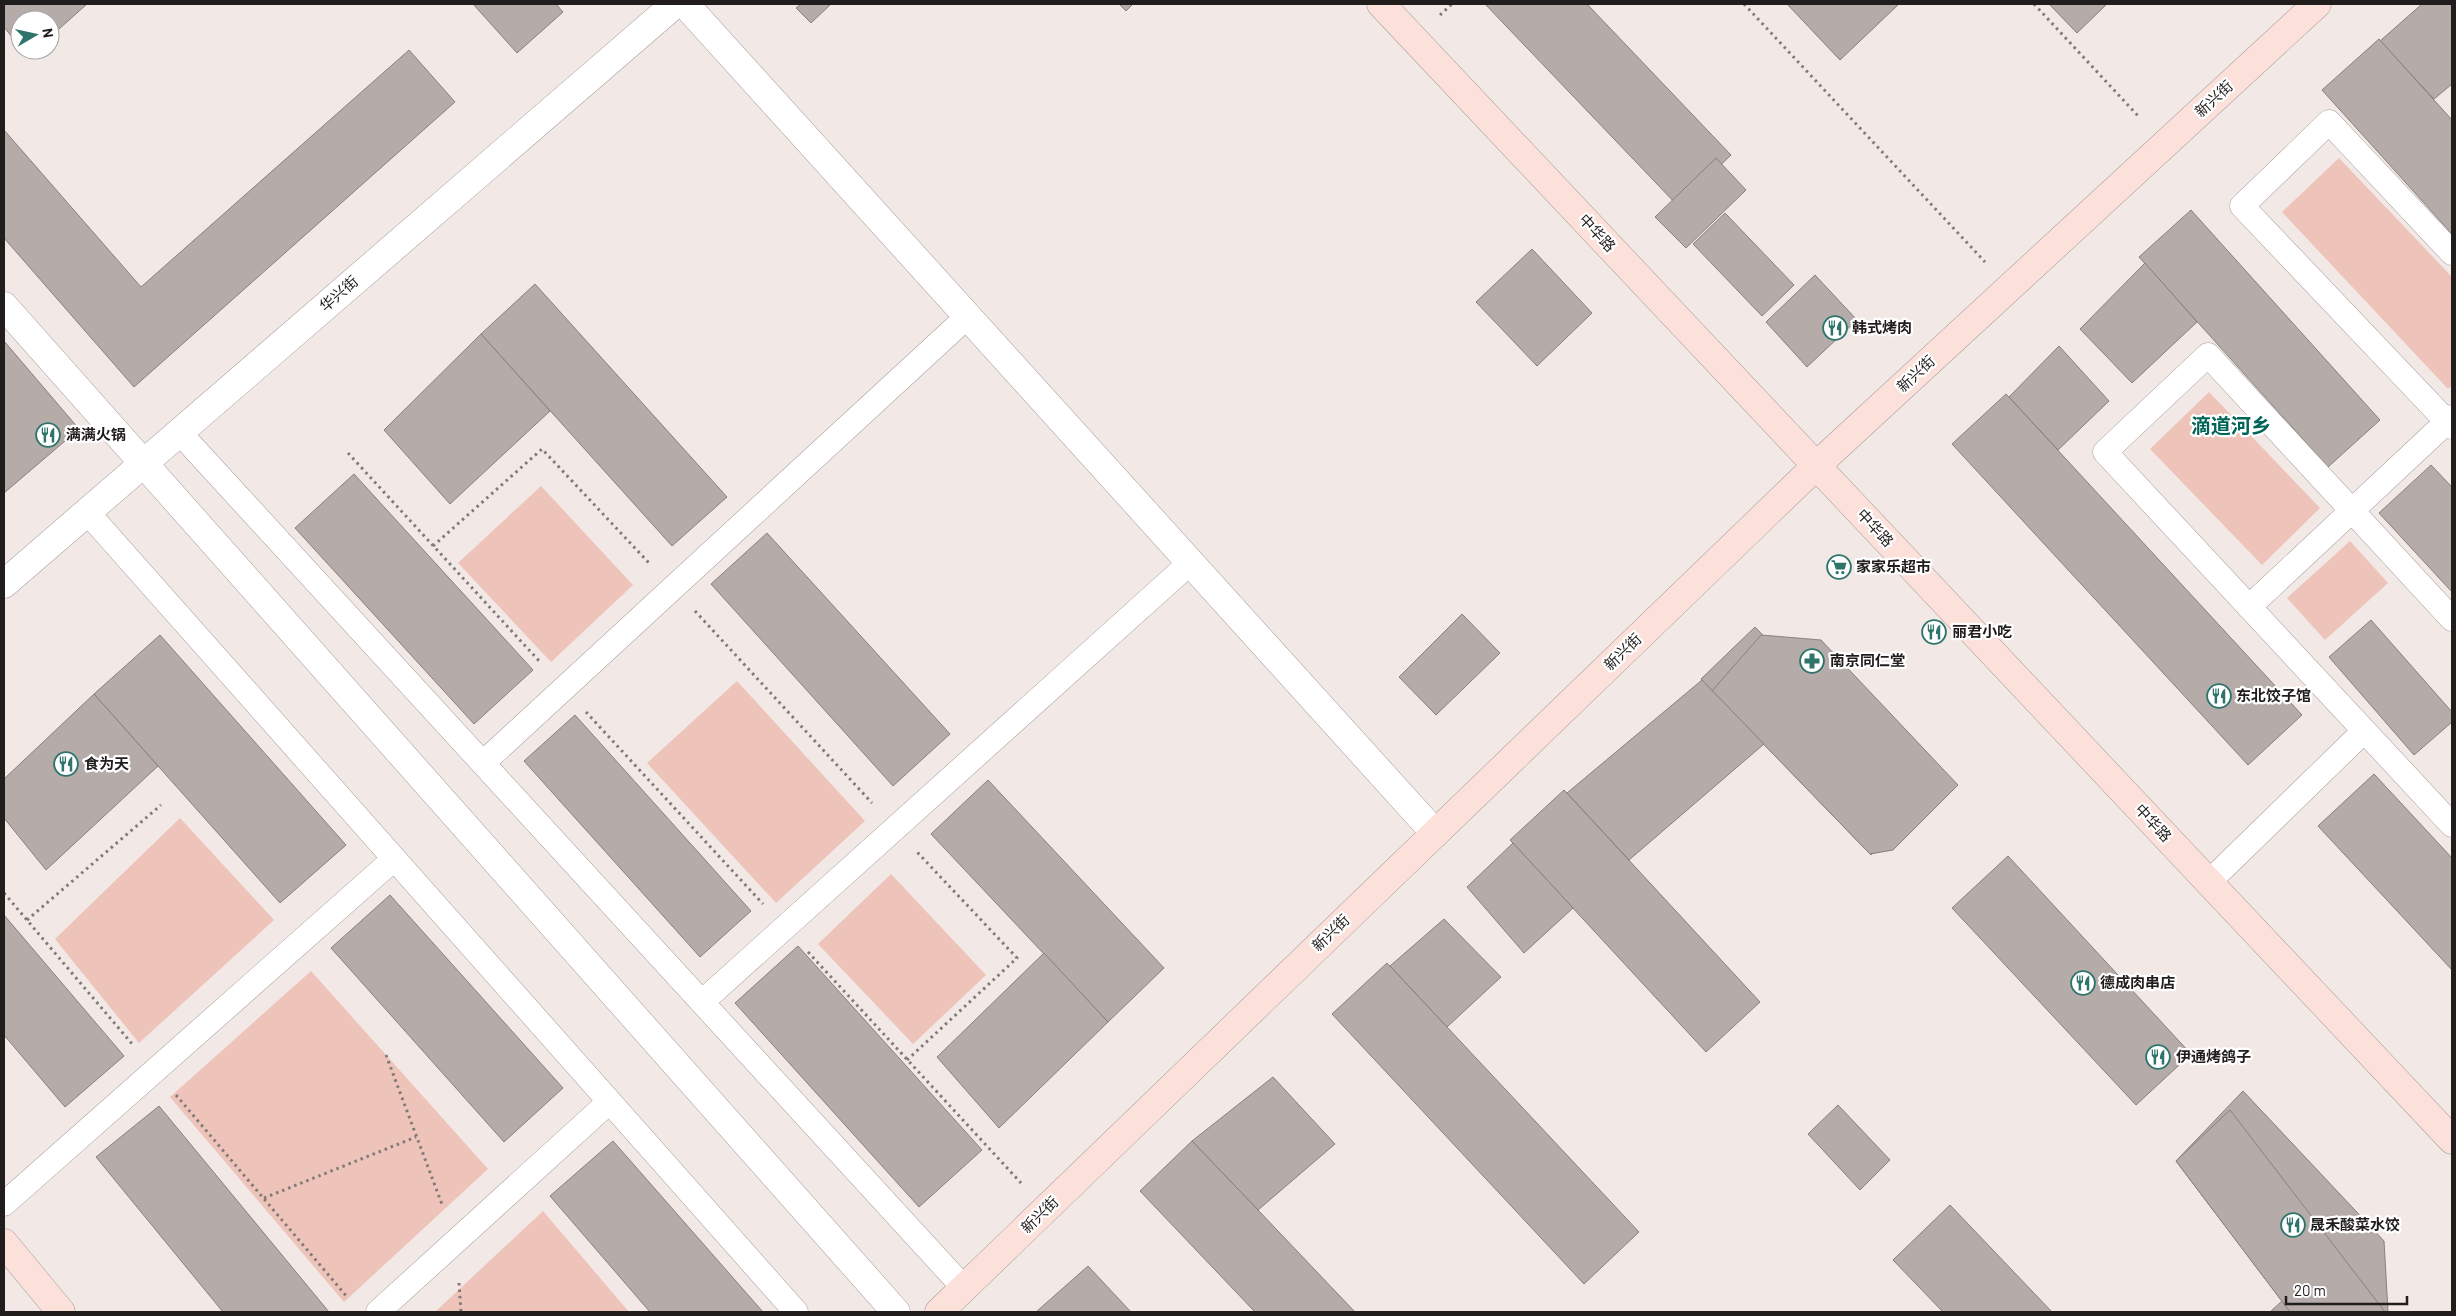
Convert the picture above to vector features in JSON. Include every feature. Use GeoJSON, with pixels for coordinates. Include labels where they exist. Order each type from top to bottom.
{"type":"FeatureCollection","features":[{"type":"Feature","properties":{"kind":"street","name":"华兴街"},"geometry":{"type":"LineString","coordinates":[[4,584],[675,4]]}},
{"type":"Feature","properties":{"kind":"street"},"geometry":{"type":"LineString","coordinates":[[685,4],[1435,833]]}},
{"type":"Feature","properties":{"kind":"street","name":"中华路"},"geometry":{"type":"LineString","coordinates":[[1381,4],[2452,1140]]}},
{"type":"Feature","properties":{"kind":"street","name":"新兴街"},"geometry":{"type":"LineString","coordinates":[[939,1312],[1816,466],[2317,4]]}},
{"type":"Feature","properties":{"kind":"street"},"geometry":{"type":"LineString","coordinates":[[4,306],[896,1312]]}},
{"type":"Feature","properties":{"kind":"street"},"geometry":{"type":"LineString","coordinates":[[4,1243],[61,1312]]}},
{"type":"Feature","properties":{"kind":"lane"},"geometry":{"type":"LineString","coordinates":[[2249,607],[2451,422],[2242,206],[2328,122],[2452,253]]}},
{"type":"Feature","properties":{"kind":"lane"},"geometry":{"type":"LineString","coordinates":[[482,763],[968,316]]}},
{"type":"Feature","properties":{"kind":"lane"},"geometry":{"type":"LineString","coordinates":[[2452,619],[2208,355],[2105,452],[2452,825]]}},
{"type":"Feature","properties":{"kind":"lane"},"geometry":{"type":"LineString","coordinates":[[179,432],[964,1288]]}},
{"type":"Feature","properties":{"kind":"lane"},"geometry":{"type":"LineString","coordinates":[[87,512],[796,1312]]}},
{"type":"Feature","properties":{"kind":"lane"},"geometry":{"type":"LineString","coordinates":[[702,1002],[1190,562]]}},
{"type":"Feature","properties":{"kind":"lane"},"geometry":{"type":"LineString","coordinates":[[2209,882],[2364,731]]}},
{"type":"Feature","properties":{"kind":"lane"},"geometry":{"type":"LineString","coordinates":[[4,1204],[394,859]]}},
{"type":"Feature","properties":{"kind":"lane"},"geometry":{"type":"LineString","coordinates":[[378,1312],[609,1102]]}},
{"type":"Feature","properties":{"kind":"path"},"geometry":{"type":"LineString","coordinates":[[1744,4],[2009,288]]}},
{"type":"Feature","properties":{"kind":"path"},"geometry":{"type":"LineString","coordinates":[[2034,4],[2164,144]]}},
{"type":"Feature","properties":{"kind":"path"},"geometry":{"type":"LineString","coordinates":[[433,546],[542,449],[1017,958],[907,1060]]}},
{"type":"Feature","properties":{"kind":"path"},"geometry":{"type":"LineString","coordinates":[[348,453],[1045,1209]]}},
{"type":"Feature","properties":{"kind":"path"},"geometry":{"type":"LineString","coordinates":[[27,920],[161,805]]}},
{"type":"Feature","properties":{"kind":"path"},"geometry":{"type":"LineString","coordinates":[[4,893],[354,1305]]}},
{"type":"Feature","properties":{"kind":"path"},"geometry":{"type":"LineString","coordinates":[[386,1055],[456,1242],[461,1312]]}},
{"type":"Feature","properties":{"kind":"path"},"geometry":{"type":"LineString","coordinates":[[264,1198],[416,1137]]}},
{"type":"Feature","properties":{"kind":"shaded area"},"geometry":{"type":"Polygon","coordinates":[[[2339,158],[2452,277],[2452,385],[2448,389],[2282,212],[2339,158]]]}},
{"type":"Feature","properties":{"kind":"shaded area"},"geometry":{"type":"Polygon","coordinates":[[[2209,392],[2320,508],[2262,565],[2150,449],[2209,392]]]}},
{"type":"Feature","properties":{"kind":"shaded area"},"geometry":{"type":"Polygon","coordinates":[[[541,486],[633,585],[551,662],[458,563],[541,486]]]}},
{"type":"Feature","properties":{"kind":"shaded area"},"geometry":{"type":"Polygon","coordinates":[[[2350,541],[2388,583],[2325,640],[2287,598],[2350,541]]]}},
{"type":"Feature","properties":{"kind":"shaded area"},"geometry":{"type":"Polygon","coordinates":[[[737,681],[865,821],[776,903],[647,763],[737,681]]]}},
{"type":"Feature","properties":{"kind":"shaded area"},"geometry":{"type":"Polygon","coordinates":[[[180,818],[274,920],[139,1043],[55,939],[180,818]]]}},
{"type":"Feature","properties":{"kind":"shaded area"},"geometry":{"type":"Polygon","coordinates":[[[891,874],[986,975],[913,1044],[818,944],[891,874]]]}},
{"type":"Feature","properties":{"kind":"shaded area"},"geometry":{"type":"Polygon","coordinates":[[[311,971],[488,1169],[344,1302],[170,1097],[311,971]]]}},
{"type":"Feature","properties":{"kind":"shaded area"},"geometry":{"type":"Polygon","coordinates":[[[543,1211],[629,1312],[435,1312],[543,1211]]]}},
{"type":"Feature","properties":{"kind":"building"},"geometry":{"type":"Polygon","coordinates":[[[4,4],[87,4],[60,28],[60,10],[10,10],[10,34],[4,27],[4,4]]]}},
{"type":"Feature","properties":{"kind":"building"},"geometry":{"type":"Polygon","coordinates":[[[473,4],[556,4],[563,12],[517,53],[473,4]]]}},
{"type":"Feature","properties":{"kind":"building"},"geometry":{"type":"Polygon","coordinates":[[[801,4],[831,4],[811,23],[796,8],[801,4]]]}},
{"type":"Feature","properties":{"kind":"building"},"geometry":{"type":"Polygon","coordinates":[[[1119,4],[1133,4],[1126,11],[1119,4]]]}},
{"type":"Feature","properties":{"kind":"building"},"geometry":{"type":"Polygon","coordinates":[[[1485,4],[1587,4],[1731,155],[1678,206],[1485,4]]]}},
{"type":"Feature","properties":{"kind":"building"},"geometry":{"type":"Polygon","coordinates":[[[1787,4],[1899,4],[1840,60],[1787,4]]]}},
{"type":"Feature","properties":{"kind":"building"},"geometry":{"type":"Polygon","coordinates":[[[2049,4],[2107,4],[2077,33],[2049,4]]]}},
{"type":"Feature","properties":{"kind":"building"},"geometry":{"type":"Polygon","coordinates":[[[2422,4],[2452,4],[2452,84],[2434,99],[2380,41],[2422,4]]]}},
{"type":"Feature","properties":{"kind":"building"},"geometry":{"type":"Polygon","coordinates":[[[2379,39],[2452,120],[2452,234],[2322,90],[2379,39]]]}},
{"type":"Feature","properties":{"kind":"building"},"geometry":{"type":"Polygon","coordinates":[[[409,50],[455,102],[134,387],[4,238],[4,130],[141,287],[409,50]]]}},
{"type":"Feature","properties":{"kind":"building"},"geometry":{"type":"Polygon","coordinates":[[[1716,158],[1746,190],[1686,248],[1655,217],[1716,158]]]}},
{"type":"Feature","properties":{"kind":"building"},"geometry":{"type":"Polygon","coordinates":[[[2191,210],[2380,420],[2328,467],[2139,257],[2191,210]]]}},
{"type":"Feature","properties":{"kind":"building"},"geometry":{"type":"Polygon","coordinates":[[[1725,213],[1794,285],[1762,316],[1693,244],[1725,213]]]}},
{"type":"Feature","properties":{"kind":"building"},"geometry":{"type":"Polygon","coordinates":[[[1532,249],[1592,313],[1537,366],[1476,302],[1532,249]]]}},
{"type":"Feature","properties":{"kind":"building"},"geometry":{"type":"Polygon","coordinates":[[[2145,263],[2197,322],[2132,383],[2080,329],[2145,263]]]}},
{"type":"Feature","properties":{"kind":"building"},"geometry":{"type":"Polygon","coordinates":[[[1815,275],[1857,320],[1807,367],[1766,322],[1815,275]]]}},
{"type":"Feature","properties":{"kind":"building"},"geometry":{"type":"Polygon","coordinates":[[[535,284],[727,497],[672,546],[481,334],[535,284]]]}},
{"type":"Feature","properties":{"kind":"building"},"geometry":{"type":"Polygon","coordinates":[[[481,334],[550,411],[450,504],[384,430],[481,334]]]}},
{"type":"Feature","properties":{"kind":"building"},"geometry":{"type":"Polygon","coordinates":[[[4,341],[79,429],[4,493],[4,341]]]}},
{"type":"Feature","properties":{"kind":"building"},"geometry":{"type":"Polygon","coordinates":[[[2059,346],[2109,401],[2058,450],[2009,397],[2059,346]]]}},
{"type":"Feature","properties":{"kind":"building"},"geometry":{"type":"Polygon","coordinates":[[[2006,394],[2302,715],[2248,765],[1952,444],[2006,394]]]}},
{"type":"Feature","properties":{"kind":"building"},"geometry":{"type":"Polygon","coordinates":[[[2431,465],[2452,487],[2452,592],[2379,513],[2431,465]]]}},
{"type":"Feature","properties":{"kind":"building"},"geometry":{"type":"Polygon","coordinates":[[[354,474],[533,670],[474,724],[295,528],[354,474]]]}},
{"type":"Feature","properties":{"kind":"building"},"geometry":{"type":"Polygon","coordinates":[[[767,533],[950,734],[893,786],[711,584],[767,533]]]}},
{"type":"Feature","properties":{"kind":"building"},"geometry":{"type":"Polygon","coordinates":[[[1462,614],[1500,653],[1436,715],[1399,677],[1462,614]]]}},
{"type":"Feature","properties":{"kind":"building"},"geometry":{"type":"Polygon","coordinates":[[[2371,620],[2452,712],[2452,722],[2414,755],[2329,657],[2371,620]]]}},
{"type":"Feature","properties":{"kind":"building"},"geometry":{"type":"Polygon","coordinates":[[[1755,627],[1924,803],[1871,855],[1701,679],[1755,627]]]}},
{"type":"Feature","properties":{"kind":"building"},"geometry":{"type":"Polygon","coordinates":[[[160,635],[346,845],[280,903],[94,694],[160,635]]]}},
{"type":"Feature","properties":{"kind":"building"},"geometry":{"type":"Polygon","coordinates":[[[1761,635],[1821,640],[1958,785],[1893,850],[1870,854],[1712,691],[1761,635]]]}},
{"type":"Feature","properties":{"kind":"building"},"geometry":{"type":"Polygon","coordinates":[[[1702,680],[1764,744],[1629,860],[1567,793],[1702,680]]]}},
{"type":"Feature","properties":{"kind":"building"},"geometry":{"type":"Polygon","coordinates":[[[94,694],[158,766],[46,870],[4,818],[4,779],[94,694]]]}},
{"type":"Feature","properties":{"kind":"building"},"geometry":{"type":"Polygon","coordinates":[[[575,715],[751,911],[700,957],[524,761],[575,715]]]}},
{"type":"Feature","properties":{"kind":"building"},"geometry":{"type":"Polygon","coordinates":[[[2374,774],[2452,858],[2452,970],[2318,826],[2374,774]]]}},
{"type":"Feature","properties":{"kind":"building"},"geometry":{"type":"Polygon","coordinates":[[[988,780],[1164,968],[1108,1022],[931,834],[988,780]]]}},
{"type":"Feature","properties":{"kind":"building"},"geometry":{"type":"Polygon","coordinates":[[[1564,790],[1760,1002],[1706,1052],[1510,840],[1564,790]]]}},
{"type":"Feature","properties":{"kind":"building"},"geometry":{"type":"Polygon","coordinates":[[[1513,843],[1573,908],[1524,953],[1467,887],[1513,843]]]}},
{"type":"Feature","properties":{"kind":"building"},"geometry":{"type":"Polygon","coordinates":[[[2008,856],[2191,1054],[2136,1105],[1952,908],[2008,856]]]}},
{"type":"Feature","properties":{"kind":"building"},"geometry":{"type":"Polygon","coordinates":[[[390,895],[563,1088],[504,1142],[331,948],[390,895]]]}},
{"type":"Feature","properties":{"kind":"building"},"geometry":{"type":"Polygon","coordinates":[[[4,915],[124,1056],[65,1107],[4,1035],[4,915]]]}},
{"type":"Feature","properties":{"kind":"building"},"geometry":{"type":"Polygon","coordinates":[[[1444,919],[1501,977],[1447,1027],[1390,966],[1444,919]]]}},
{"type":"Feature","properties":{"kind":"building"},"geometry":{"type":"Polygon","coordinates":[[[798,946],[982,1150],[919,1207],[735,1003],[798,946]]]}},
{"type":"Feature","properties":{"kind":"building"},"geometry":{"type":"Polygon","coordinates":[[[1044,953],[1108,1022],[999,1128],[937,1057],[1044,953]]]}},
{"type":"Feature","properties":{"kind":"building"},"geometry":{"type":"Polygon","coordinates":[[[1387,963],[1639,1232],[1584,1284],[1332,1014],[1387,963]]]}},
{"type":"Feature","properties":{"kind":"building"},"geometry":{"type":"Polygon","coordinates":[[[1273,1077],[1335,1144],[1258,1210],[1192,1141],[1273,1077]]]}},
{"type":"Feature","properties":{"kind":"building"},"geometry":{"type":"Polygon","coordinates":[[[2243,1091],[2384,1241],[2388,1312],[2270,1312],[2282,1301],[2176,1161],[2243,1091]]]}},
{"type":"Feature","properties":{"kind":"building"},"geometry":{"type":"Polygon","coordinates":[[[1838,1105],[1890,1160],[1860,1190],[1808,1134],[1838,1105]]]}},
{"type":"Feature","properties":{"kind":"building"},"geometry":{"type":"Polygon","coordinates":[[[159,1106],[329,1312],[223,1312],[96,1157],[159,1106]]]}},
{"type":"Feature","properties":{"kind":"building"},"geometry":{"type":"Polygon","coordinates":[[[2230,1110],[2385,1312],[2290,1312],[2176,1161],[2230,1110]]]}},
{"type":"Feature","properties":{"kind":"building"},"geometry":{"type":"Polygon","coordinates":[[[613,1141],[763,1312],[650,1312],[550,1196],[613,1141]]]}},
{"type":"Feature","properties":{"kind":"building"},"geometry":{"type":"Polygon","coordinates":[[[1192,1141],[1355,1312],[1255,1312],[1140,1191],[1192,1141]]]}},
{"type":"Feature","properties":{"kind":"building"},"geometry":{"type":"Polygon","coordinates":[[[1950,1205],[2052,1312],[1943,1312],[1893,1260],[1950,1205]]]}},
{"type":"Feature","properties":{"kind":"building"},"geometry":{"type":"Polygon","coordinates":[[[1088,1266],[1131,1312],[1036,1312],[1088,1266]]]}},
{"type":"Feature","properties":{"kind":"place","name":"韩式烤肉"},"geometry":{"type":"Point","coordinates":[1835,328]}},
{"type":"Feature","properties":{"kind":"place","name":"满满火锅"},"geometry":{"type":"Point","coordinates":[48,435]}},
{"type":"Feature","properties":{"kind":"place","name":"家家乐超市"},"geometry":{"type":"Point","coordinates":[1839,567]}},
{"type":"Feature","properties":{"kind":"place","name":"丽君小吃"},"geometry":{"type":"Point","coordinates":[1934,632]}},
{"type":"Feature","properties":{"kind":"place","name":"南京同仁堂"},"geometry":{"type":"Point","coordinates":[1812,661]}},
{"type":"Feature","properties":{"kind":"place","name":"东北饺子馆"},"geometry":{"type":"Point","coordinates":[2219,696]}},
{"type":"Feature","properties":{"kind":"place","name":"食为天"},"geometry":{"type":"Point","coordinates":[66,764]}},
{"type":"Feature","properties":{"kind":"place","name":"德成肉串店"},"geometry":{"type":"Point","coordinates":[2083,983]}},
{"type":"Feature","properties":{"kind":"place","name":"伊通烤鸽子"},"geometry":{"type":"Point","coordinates":[2158,1057]}},
{"type":"Feature","properties":{"kind":"place","name":"晟禾酸菜水饺"},"geometry":{"type":"Point","coordinates":[2293,1225]}},
{"type":"Feature","properties":{"kind":"district","name":"滴道河乡"},"geometry":{"type":"Point","coordinates":[2231,426]}}]}
